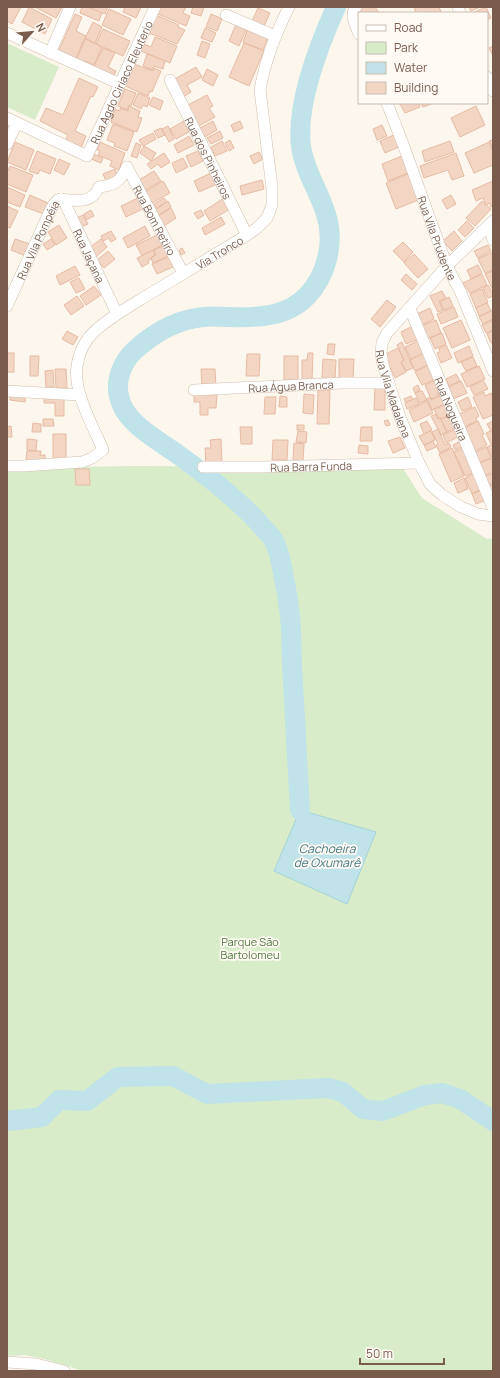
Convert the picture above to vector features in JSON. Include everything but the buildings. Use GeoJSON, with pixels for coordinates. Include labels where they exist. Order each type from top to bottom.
{"type":"FeatureCollection","features":[{"type":"Feature","properties":{"kind":"street"},"geometry":{"type":"LineString","coordinates":[[50,53],[70,7]]}},
{"type":"Feature","properties":{"kind":"street","name":"Rua Agdo Ciriaco Eleuterio"},"geometry":{"type":"LineString","coordinates":[[12,121],[87,156],[155,7]]}},
{"type":"Feature","properties":{"kind":"street","name":"Via Tronco"},"geometry":{"type":"LineString","coordinates":[[7,466],[82,462],[92,458],[103,450],[80,395],[77,381],[77,367],[80,351],[86,341],[94,331],[117,314],[183,273],[247,236],[267,218],[272,205],[272,188],[260,90],[262,76],[275,36],[289,7]]}},
{"type":"Feature","properties":{"kind":"street"},"geometry":{"type":"LineString","coordinates":[[356,7],[353,14],[358,31]]}},
{"type":"Feature","properties":{"kind":"street"},"geometry":{"type":"LineString","coordinates":[[226,15],[275,36]]}},
{"type":"Feature","properties":{"kind":"street"},"geometry":{"type":"LineString","coordinates":[[7,33],[120,84]]}},
{"type":"Feature","properties":{"kind":"street"},"geometry":{"type":"LineString","coordinates":[[488,79],[493,91]]}},
{"type":"Feature","properties":{"kind":"street","name":"Rua dos Pinheiros"},"geometry":{"type":"LineString","coordinates":[[170,80],[247,236]]}},
{"type":"Feature","properties":{"kind":"street","name":"Rua Vila Prudente"},"geometry":{"type":"LineString","coordinates":[[387,104],[447,266],[461,293],[493,371]]}},
{"type":"Feature","properties":{"kind":"street"},"geometry":{"type":"LineString","coordinates":[[7,144],[12,121]]}},
{"type":"Feature","properties":{"kind":"street","name":"Rua Bom Retiro"},"geometry":{"type":"LineString","coordinates":[[61,199],[84,200],[91,198],[99,187],[112,185],[122,178],[127,167],[183,273]]}},
{"type":"Feature","properties":{"kind":"street","name":"Rua Vila Pompéia"},"geometry":{"type":"LineString","coordinates":[[7,306],[50,211],[55,203],[61,199]]}},
{"type":"Feature","properties":{"kind":"street","name":"Rua Jaçana"},"geometry":{"type":"LineString","coordinates":[[61,199],[64,202],[117,314]]}},
{"type":"Feature","properties":{"kind":"street"},"geometry":{"type":"LineString","coordinates":[[491,223],[493,240]]}},
{"type":"Feature","properties":{"kind":"street","name":"Rua Vila Madalena"},"geometry":{"type":"LineString","coordinates":[[491,223],[447,266],[387,333],[382,343],[380,353],[388,383],[400,417],[419,463],[430,484],[442,495],[478,514],[493,516]]}},
{"type":"Feature","properties":{"kind":"street","name":"Rua Nogueira"},"geometry":{"type":"LineString","coordinates":[[410,309],[493,508]]}},
{"type":"Feature","properties":{"kind":"street","name":"Rua Água Branca"},"geometry":{"type":"LineString","coordinates":[[194,390],[343,383],[388,383]]}},
{"type":"Feature","properties":{"kind":"street"},"geometry":{"type":"LineString","coordinates":[[7,391],[80,395]]}},
{"type":"Feature","properties":{"kind":"street","name":"Rua Barra Funda"},"geometry":{"type":"LineString","coordinates":[[203,467],[419,463]]}},
{"type":"Feature","properties":{"kind":"street"},"geometry":{"type":"LineString","coordinates":[[7,1362],[36,1364],[64,1371]]}},
{"type":"Feature","properties":{"kind":"green space"},"geometry":{"type":"Polygon","coordinates":[[[7,43],[59,67],[35,120],[7,107],[7,43]]]}},
{"type":"Feature","properties":{"kind":"green space","name":"Parque São Bartolomeu"},"geometry":{"type":"Polygon","coordinates":[[[134,466],[402,467],[422,498],[487,539],[493,538],[493,1371],[83,1371],[25,1355],[7,1356],[7,468],[134,466]]]}},
{"type":"Feature","properties":{"kind":"water","name":"Cachoeira de Oxumarê"},"geometry":{"type":"Polygon","coordinates":[[[300,810],[376,832],[347,904],[274,871],[300,810]]]}},
{"type":"Feature","properties":{"kind":"waterway"},"geometry":{"type":"LineString","coordinates":[[300,810],[290,615],[282,565],[275,543],[271,536],[247,510],[225,491],[135,423],[122,406],[119,396],[118,383],[121,371],[131,354],[159,332],[185,320],[194,318],[250,317],[271,315],[281,312],[299,303],[314,288],[320,278],[329,247],[329,225],[323,205],[305,164],[301,146],[300,130],[305,94],[310,75],[336,7]]}},
{"type":"Feature","properties":{"kind":"waterway"},"geometry":{"type":"LineString","coordinates":[[7,1121],[42,1117],[59,1100],[87,1101],[118,1077],[173,1076],[207,1094],[328,1088],[343,1092],[363,1109],[383,1111],[425,1095],[442,1093],[460,1099],[493,1121]]}}]}
